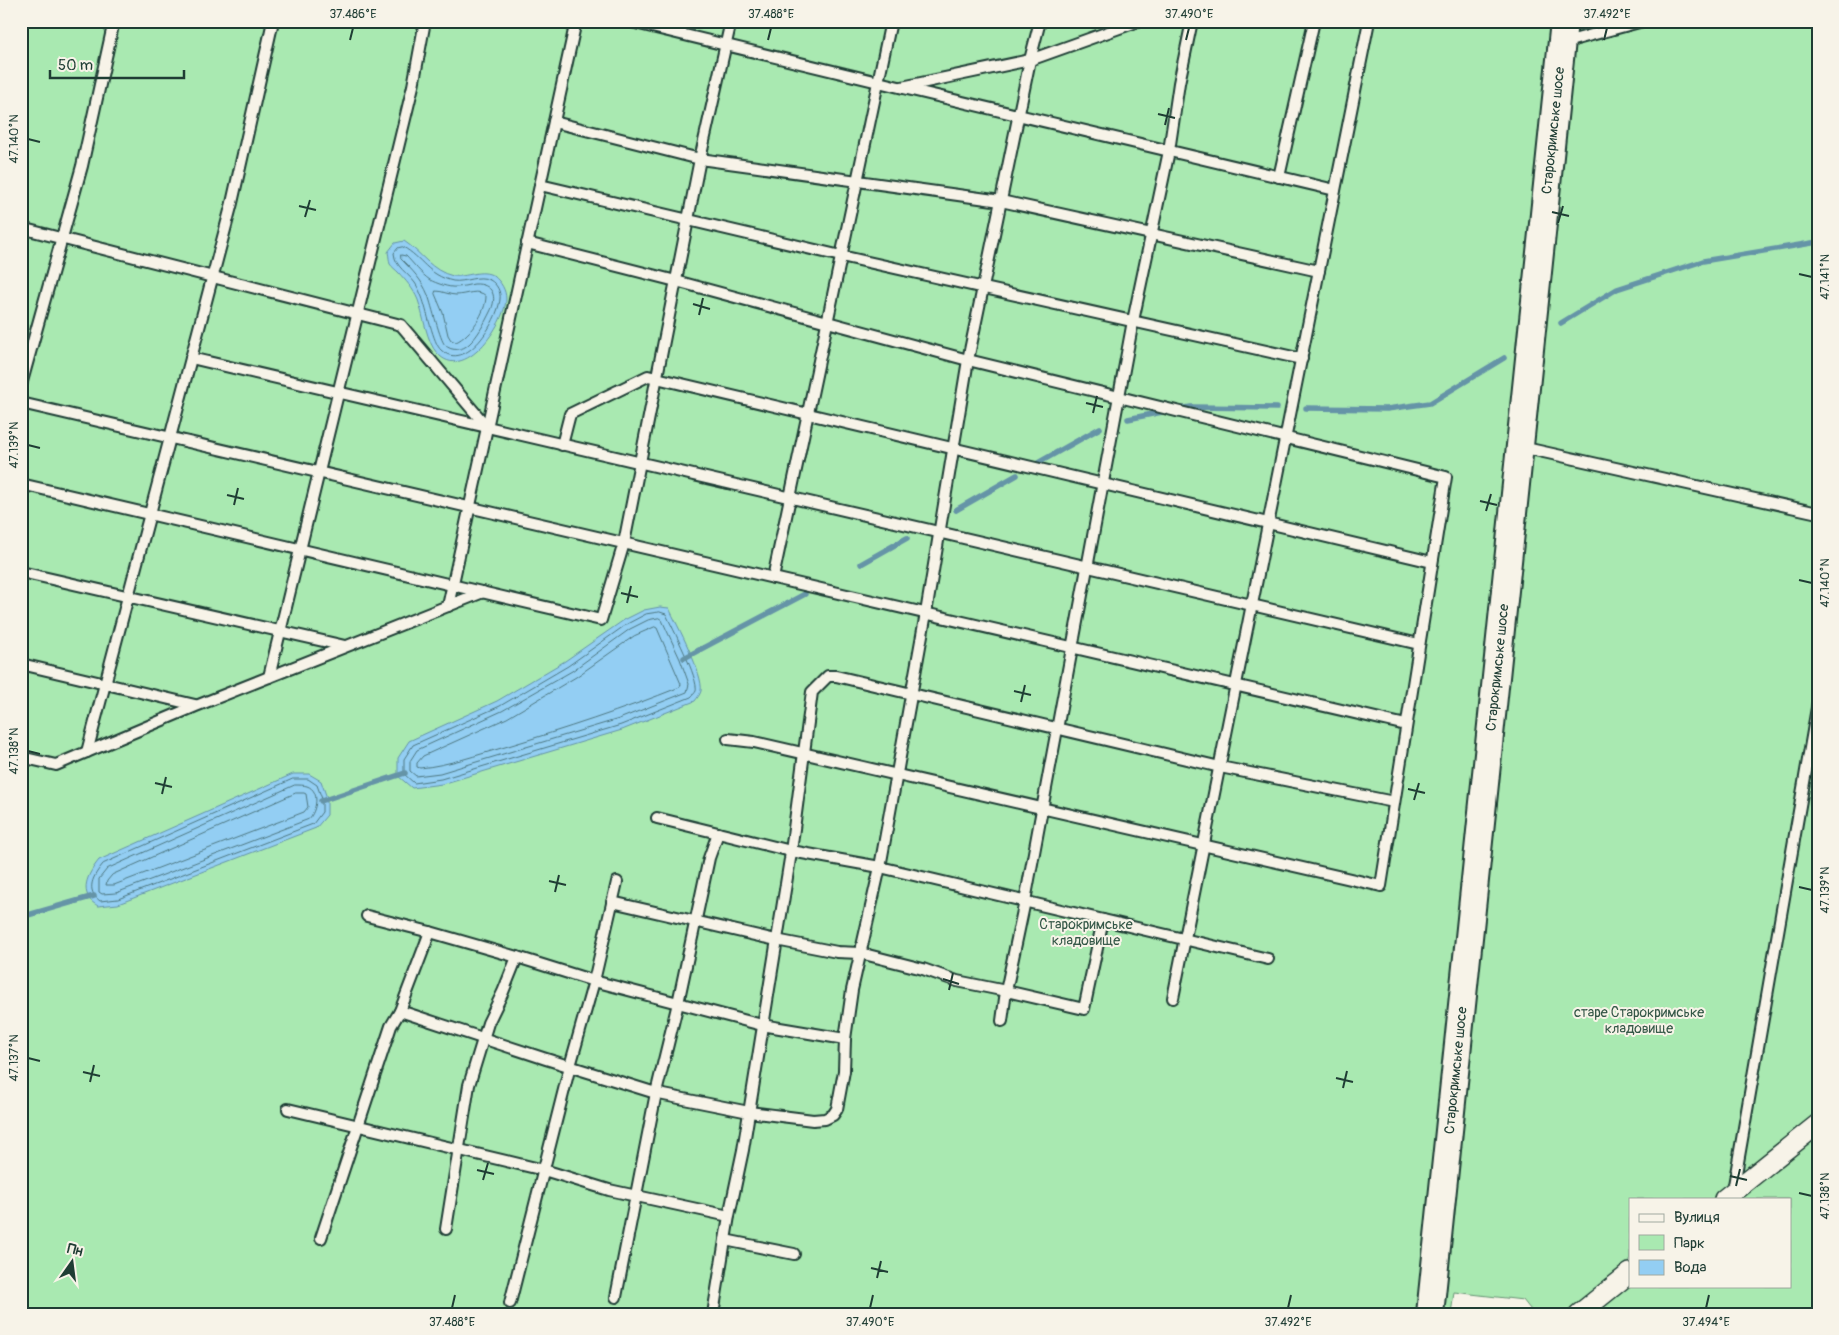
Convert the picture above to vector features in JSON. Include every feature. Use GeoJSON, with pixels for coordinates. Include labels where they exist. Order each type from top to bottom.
{"type":"FeatureCollection","features":[{"type":"Feature","properties":{"kind":"street","name":"Старокримське шосе"},"geometry":{"type":"LineString","coordinates":[[1430,1314],[1563,32]]}},
{"type":"Feature","properties":{"kind":"street"},"geometry":{"type":"LineString","coordinates":[[1728,1195],[1818,1124]]}},
{"type":"Feature","properties":{"kind":"street"},"geometry":{"type":"LineString","coordinates":[[1579,1314],[1629,1274]]}},
{"type":"Feature","properties":{"kind":"lane"},"geometry":{"type":"LineString","coordinates":[[21,385],[82,166],[114,21]]}},
{"type":"Feature","properties":{"kind":"lane"},"geometry":{"type":"LineString","coordinates":[[87,752],[232,203],[273,21]]}},
{"type":"Feature","properties":{"kind":"lane"},"geometry":{"type":"LineString","coordinates":[[269,677],[413,86],[425,21]]}},
{"type":"Feature","properties":{"kind":"lane"},"geometry":{"type":"LineString","coordinates":[[448,606],[576,21]]}},
{"type":"Feature","properties":{"kind":"lane"},"geometry":{"type":"LineString","coordinates":[[627,21],[1335,190]]}},
{"type":"Feature","properties":{"kind":"lane"},"geometry":{"type":"LineString","coordinates":[[21,484],[601,620],[624,543],[700,159],[731,21]]}},
{"type":"Feature","properties":{"kind":"lane"},"geometry":{"type":"LineString","coordinates":[[773,578],[891,21]]}},
{"type":"Feature","properties":{"kind":"lane"},"geometry":{"type":"LineString","coordinates":[[400,1011],[656,1093],[749,1112],[813,1120],[825,1119],[833,1115],[837,1109],[844,1071],[845,1039],[852,990],[880,867],[895,775],[926,613],[968,360],[1030,60],[1040,21]]}},
{"type":"Feature","properties":{"kind":"lane"},"geometry":{"type":"LineString","coordinates":[[899,87],[1030,60],[1139,21]]}},
{"type":"Feature","properties":{"kind":"lane"},"geometry":{"type":"LineString","coordinates":[[1002,1021],[1006,991],[1025,901],[1133,321],[1169,151],[1179,83],[1192,21]]}},
{"type":"Feature","properties":{"kind":"lane"},"geometry":{"type":"LineString","coordinates":[[1279,176],[1314,21]]}},
{"type":"Feature","properties":{"kind":"lane"},"geometry":{"type":"LineString","coordinates":[[1173,998],[1369,21]]}},
{"type":"Feature","properties":{"kind":"lane"},"geometry":{"type":"LineString","coordinates":[[1563,32],[1643,21]]}},
{"type":"Feature","properties":{"kind":"lane"},"geometry":{"type":"LineString","coordinates":[[554,122],[700,159],[1001,201],[1319,271]]}},
{"type":"Feature","properties":{"kind":"lane"},"geometry":{"type":"LineString","coordinates":[[540,185],[841,256],[1302,359]]}},
{"type":"Feature","properties":{"kind":"lane"},"geometry":{"type":"LineString","coordinates":[[21,228],[401,325],[487,427]]}},
{"type":"Feature","properties":{"kind":"lane"},"geometry":{"type":"LineString","coordinates":[[527,243],[968,360],[1446,477],[1381,886],[754,742],[728,739]]}},
{"type":"Feature","properties":{"kind":"lane"},"geometry":{"type":"LineString","coordinates":[[191,358],[1419,644]]}},
{"type":"Feature","properties":{"kind":"lane"},"geometry":{"type":"LineString","coordinates":[[562,445],[570,414],[648,376],[1432,562]]}},
{"type":"Feature","properties":{"kind":"lane"},"geometry":{"type":"LineString","coordinates":[[21,403],[1406,725]]}},
{"type":"Feature","properties":{"kind":"lane"},"geometry":{"type":"LineString","coordinates":[[1520,446],[1818,513]]}},
{"type":"Feature","properties":{"kind":"lane"},"geometry":{"type":"LineString","coordinates":[[21,572],[345,646]]}},
{"type":"Feature","properties":{"kind":"lane"},"geometry":{"type":"LineString","coordinates":[[21,757],[56,765],[196,706],[482,592]]}},
{"type":"Feature","properties":{"kind":"lane"},"geometry":{"type":"LineString","coordinates":[[21,664],[196,706]]}},
{"type":"Feature","properties":{"kind":"lane"},"geometry":{"type":"LineString","coordinates":[[713,1314],[728,1216],[743,1150],[791,851],[812,692],[828,676],[836,676],[1220,767],[1394,802]]}},
{"type":"Feature","properties":{"kind":"lane"},"geometry":{"type":"LineString","coordinates":[[1728,1195],[1818,702]]}},
{"type":"Feature","properties":{"kind":"lane"},"geometry":{"type":"LineString","coordinates":[[657,818],[791,851],[880,867],[1268,959]]}},
{"type":"Feature","properties":{"kind":"lane"},"geometry":{"type":"LineString","coordinates":[[616,1297],[634,1195],[656,1093],[678,1003],[709,858],[718,833]]}},
{"type":"Feature","properties":{"kind":"lane"},"geometry":{"type":"LineString","coordinates":[[510,1303],[570,1066],[594,980],[616,882]]}},
{"type":"Feature","properties":{"kind":"lane"},"geometry":{"type":"LineString","coordinates":[[612,902],[695,923],[776,940],[837,952],[860,953],[923,969],[957,981],[1084,1009],[1103,920]]}},
{"type":"Feature","properties":{"kind":"lane"},"geometry":{"type":"LineString","coordinates":[[367,916],[762,1025],[845,1039]]}},
{"type":"Feature","properties":{"kind":"lane"},"geometry":{"type":"LineString","coordinates":[[322,1238],[391,1026],[400,1011],[430,932]]}},
{"type":"Feature","properties":{"kind":"lane"},"geometry":{"type":"LineString","coordinates":[[446,1229],[469,1085],[488,1022],[517,957]]}},
{"type":"Feature","properties":{"kind":"lane"},"geometry":{"type":"LineString","coordinates":[[288,1109],[544,1170],[609,1190],[728,1216]]}},
{"type":"Feature","properties":{"kind":"lane"},"geometry":{"type":"LineString","coordinates":[[725,1240],[794,1254]]}},
{"type":"Feature","properties":{"kind":"green space","name":"Старокримське кладовище"},"geometry":{"type":"Polygon","coordinates":[[[21,21],[1818,21],[1818,1314],[1534,1314],[1523,1300],[1454,1292],[1451,1314],[21,1314],[21,21]]]}},
{"type":"Feature","properties":{"kind":"water"},"geometry":{"type":"Polygon","coordinates":[[[404,241],[445,274],[458,276],[479,273],[489,274],[494,276],[503,286],[506,299],[499,322],[481,347],[470,356],[459,361],[448,361],[437,353],[434,348],[428,336],[420,306],[412,288],[390,264],[388,252],[395,243],[404,241]]]}},
{"type":"Feature","properties":{"kind":"water"},"geometry":{"type":"Polygon","coordinates":[[[660,607],[669,608],[694,662],[701,684],[701,691],[695,701],[622,730],[442,784],[412,788],[398,776],[398,758],[409,741],[497,701],[565,661],[624,620],[644,610],[660,607]]]}},
{"type":"Feature","properties":{"kind":"water"},"geometry":{"type":"Polygon","coordinates":[[[293,774],[309,774],[321,781],[327,798],[327,815],[316,828],[118,904],[98,906],[90,899],[86,888],[88,878],[99,860],[293,774]]]}},
{"type":"Feature","properties":{"kind":"waterway"},"geometry":{"type":"LineString","coordinates":[[1561,323],[1617,289],[1703,261],[1818,242]]}},
{"type":"Feature","properties":{"kind":"waterway"},"geometry":{"type":"LineString","coordinates":[[1306,408],[1387,409],[1430,403],[1504,358]]}},
{"type":"Feature","properties":{"kind":"waterway"},"geometry":{"type":"LineString","coordinates":[[1179,409],[1191,407],[1277,408]]}},
{"type":"Feature","properties":{"kind":"waterway"},"geometry":{"type":"LineString","coordinates":[[1128,419],[1167,411]]}},
{"type":"Feature","properties":{"kind":"waterway"},"geometry":{"type":"LineString","coordinates":[[1038,463],[1100,428]]}},
{"type":"Feature","properties":{"kind":"waterway"},"geometry":{"type":"LineString","coordinates":[[956,510],[1017,475]]}},
{"type":"Feature","properties":{"kind":"waterway"},"geometry":{"type":"LineString","coordinates":[[861,564],[907,538]]}},
{"type":"Feature","properties":{"kind":"waterway"},"geometry":{"type":"LineString","coordinates":[[684,658],[805,594]]}},
{"type":"Feature","properties":{"kind":"waterway"},"geometry":{"type":"LineString","coordinates":[[321,801],[405,773]]}},
{"type":"Feature","properties":{"kind":"waterway"},"geometry":{"type":"LineString","coordinates":[[21,917],[94,896]]}},
{"type":"Feature","properties":{"kind":"park label","name":"старе Старокримське кладовище"},"geometry":{"type":"Point","coordinates":[1639,1020]}}]}
